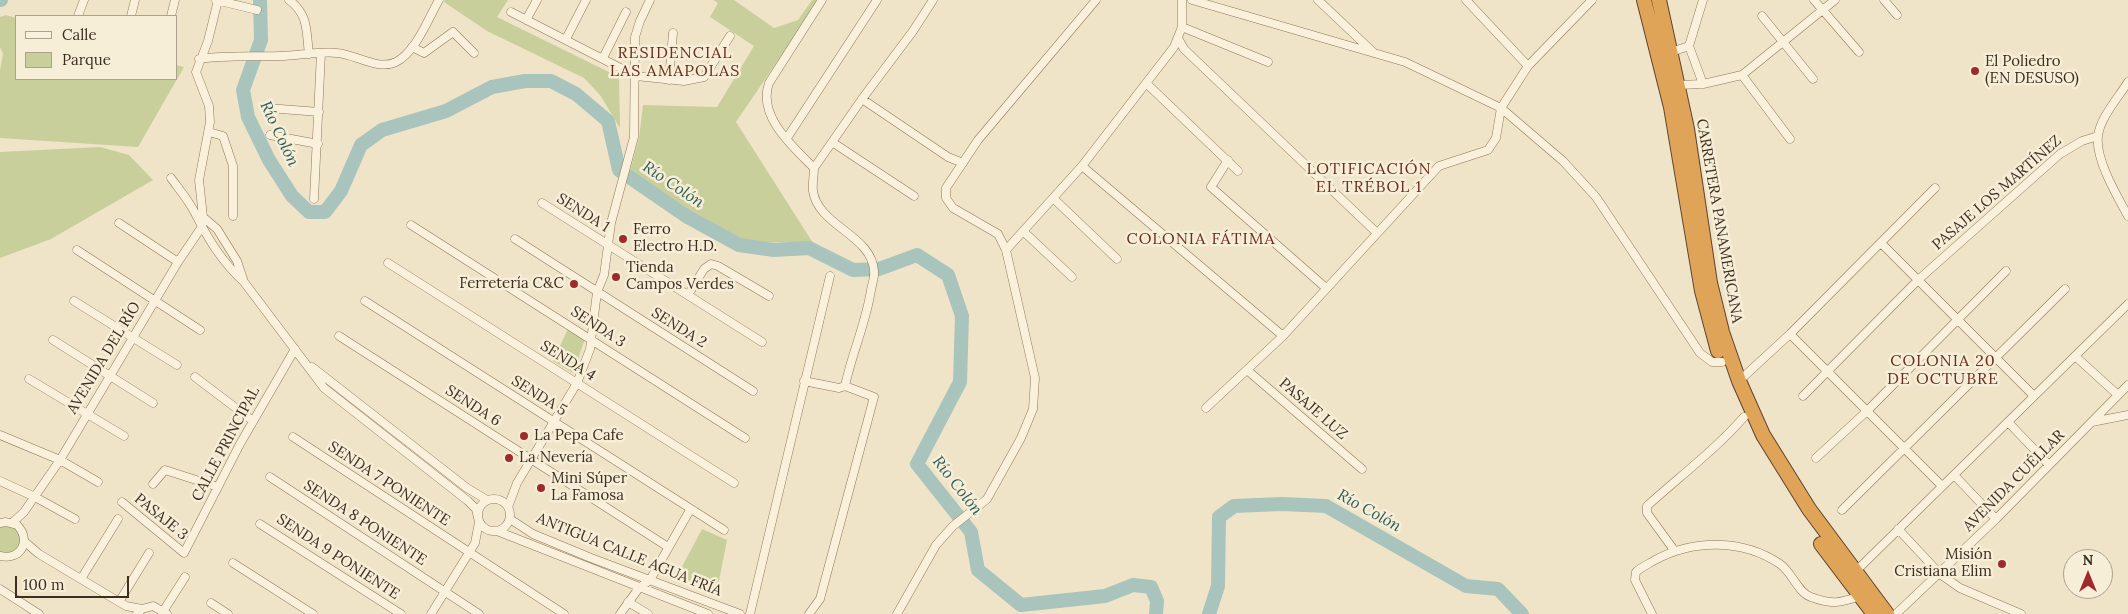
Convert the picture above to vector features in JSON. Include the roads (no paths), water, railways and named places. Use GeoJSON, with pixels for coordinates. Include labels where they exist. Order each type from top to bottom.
{"type":"FeatureCollection","features":[{"type":"Feature","properties":{"kind":"highway"},"geometry":{"type":"LineString","coordinates":[[1636,0],[1654,36]]}},
{"type":"Feature","properties":{"kind":"highway","name":"CARRETERA PANAMERICANA"},"geometry":{"type":"LineString","coordinates":[[1644,0],[1671,107],[1702,291],[1712,333],[1722,362],[1744,417],[1794,504],[1874,614]]}},
{"type":"Feature","properties":{"kind":"highway","name":"CARRETERA PANAMERICANA"},"geometry":{"type":"LineString","coordinates":[[1659,0],[1678,85],[1710,283],[1722,332],[1739,381],[1775,456],[1808,509],[1887,614]]}},
{"type":"Feature","properties":{"kind":"street"},"geometry":{"type":"LineString","coordinates":[[78,15],[82,0]]}},
{"type":"Feature","properties":{"kind":"street"},"geometry":{"type":"LineString","coordinates":[[131,15],[135,0]]}},
{"type":"Feature","properties":{"kind":"street"},"geometry":{"type":"LineString","coordinates":[[171,15],[175,0]]}},
{"type":"Feature","properties":{"kind":"street"},"geometry":{"type":"LineString","coordinates":[[199,59],[208,41],[217,0],[257,10]]}},
{"type":"Feature","properties":{"kind":"street"},"geometry":{"type":"LineString","coordinates":[[289,0],[299,8],[305,18],[309,54]]}},
{"type":"Feature","properties":{"kind":"street"},"geometry":{"type":"LineString","coordinates":[[199,59],[249,55],[277,56],[336,53],[383,65],[398,61],[412,47],[439,0]]}},
{"type":"Feature","properties":{"kind":"street"},"geometry":{"type":"LineString","coordinates":[[526,20],[536,0]]}},
{"type":"Feature","properties":{"kind":"street"},"geometry":{"type":"LineString","coordinates":[[566,39],[586,0]]}},
{"type":"Feature","properties":{"kind":"street"},"geometry":{"type":"LineString","coordinates":[[431,614],[476,543],[505,527],[510,519],[508,507],[517,482],[577,383],[592,339],[598,292],[604,274],[611,223],[634,137],[635,37],[650,0]]}},
{"type":"Feature","properties":{"kind":"street"},"geometry":{"type":"LineString","coordinates":[[814,168],[769,115],[766,92],[769,83],[822,0]]}},
{"type":"Feature","properties":{"kind":"street"},"geometry":{"type":"LineString","coordinates":[[787,138],[876,0]]}},
{"type":"Feature","properties":{"kind":"street"},"geometry":{"type":"LineString","coordinates":[[845,386],[851,358],[868,309],[875,272],[871,258],[849,234],[831,219],[817,202],[814,192],[814,168],[862,99],[913,32],[933,0]]}},
{"type":"Feature","properties":{"kind":"street"},"geometry":{"type":"LineString","coordinates":[[897,614],[936,544],[953,526],[987,499],[1021,438],[1033,409],[1035,378],[1006,250],[998,234],[952,208],[946,198],[946,188],[978,140],[1096,0]]}},
{"type":"Feature","properties":{"kind":"street"},"geometry":{"type":"LineString","coordinates":[[1006,250],[1082,166],[1179,40],[1182,27],[1182,0]]}},
{"type":"Feature","properties":{"kind":"street"},"geometry":{"type":"LineString","coordinates":[[1192,0],[1405,62],[1501,108],[1564,161],[1596,197],[1700,353],[1712,362],[1722,362]]}},
{"type":"Feature","properties":{"kind":"street"},"geometry":{"type":"LineString","coordinates":[[1318,0],[1375,54]]}},
{"type":"Feature","properties":{"kind":"street"},"geometry":{"type":"LineString","coordinates":[[1466,0],[1528,66]]}},
{"type":"Feature","properties":{"kind":"street"},"geometry":{"type":"LineString","coordinates":[[1206,408],[1283,336],[1439,166],[1488,150],[1496,138],[1501,108],[1528,66],[1592,0]]}},
{"type":"Feature","properties":{"kind":"street"},"geometry":{"type":"LineString","coordinates":[[1814,0],[1858,52]]}},
{"type":"Feature","properties":{"kind":"street"},"geometry":{"type":"LineString","coordinates":[[1678,85],[1703,84],[1742,75],[1835,0]]}},
{"type":"Feature","properties":{"kind":"street"},"geometry":{"type":"LineString","coordinates":[[1884,0],[1897,15]]}},
{"type":"Feature","properties":{"kind":"street"},"geometry":{"type":"LineString","coordinates":[[1703,84],[1689,46],[1705,2]]}},
{"type":"Feature","properties":{"kind":"street"},"geometry":{"type":"LineString","coordinates":[[511,12],[636,76],[669,80],[692,80],[704,77],[730,36]]}},
{"type":"Feature","properties":{"kind":"street"},"geometry":{"type":"LineString","coordinates":[[603,58],[626,12]]}},
{"type":"Feature","properties":{"kind":"street"},"geometry":{"type":"LineString","coordinates":[[1762,16],[1813,79]]}},
{"type":"Feature","properties":{"kind":"street"},"geometry":{"type":"LineString","coordinates":[[1182,27],[1268,62]]}},
{"type":"Feature","properties":{"kind":"street"},"geometry":{"type":"LineString","coordinates":[[412,47],[424,53],[453,32],[474,53]]}},
{"type":"Feature","properties":{"kind":"street"},"geometry":{"type":"LineString","coordinates":[[669,80],[673,34]]}},
{"type":"Feature","properties":{"kind":"street"},"geometry":{"type":"LineString","coordinates":[[1179,40],[1184,49],[1377,233]]}},
{"type":"Feature","properties":{"kind":"street"},"geometry":{"type":"LineString","coordinates":[[1671,52],[1689,46]]}},
{"type":"Feature","properties":{"kind":"street"},"geometry":{"type":"LineString","coordinates":[[314,199],[322,53]]}},
{"type":"Feature","properties":{"kind":"street","name":"AVENIDA DEL RÍO"},"geometry":{"type":"LineString","coordinates":[[12,523],[36,497],[60,460],[86,413],[178,262],[201,228],[203,217],[199,180],[209,132],[209,106],[196,72],[199,59]]}},
{"type":"Feature","properties":{"kind":"street"},"geometry":{"type":"LineString","coordinates":[[1742,75],[1790,139]]}},
{"type":"Feature","properties":{"kind":"street"},"geometry":{"type":"LineString","coordinates":[[1146,83],[1238,171]]}},
{"type":"Feature","properties":{"kind":"street"},"geometry":{"type":"LineString","coordinates":[[2127,86],[2103,122],[2098,136],[2104,166],[2125,201],[2128,216]]}},
{"type":"Feature","properties":{"kind":"street"},"geometry":{"type":"LineString","coordinates":[[862,99],[948,158],[962,163]]}},
{"type":"Feature","properties":{"kind":"street"},"geometry":{"type":"LineString","coordinates":[[268,108],[319,112]]}},
{"type":"Feature","properties":{"kind":"street"},"geometry":{"type":"LineString","coordinates":[[209,132],[223,136],[229,150],[233,166],[233,216]]}},
{"type":"Feature","properties":{"kind":"street"},"geometry":{"type":"LineString","coordinates":[[270,135],[318,144]]}},
{"type":"Feature","properties":{"kind":"street","name":"PASAJE LOS MARTÍNEZ"},"geometry":{"type":"LineString","coordinates":[[1803,396],[1918,280],[2060,154],[2082,140],[2098,136]]}},
{"type":"Feature","properties":{"kind":"street"},"geometry":{"type":"LineString","coordinates":[[832,142],[914,196]]}},
{"type":"Feature","properties":{"kind":"street"},"geometry":{"type":"LineString","coordinates":[[1228,160],[1211,187],[1326,288]]}},
{"type":"Feature","properties":{"kind":"street"},"geometry":{"type":"LineString","coordinates":[[1082,166],[1283,336]]}},
{"type":"Feature","properties":{"kind":"street"},"geometry":{"type":"LineString","coordinates":[[171,178],[195,212],[201,228],[229,269],[244,282],[324,388],[468,500],[476,509],[478,520],[485,528],[495,531]]}},
{"type":"Feature","properties":{"kind":"street"},"geometry":{"type":"LineString","coordinates":[[1739,381],[1882,244],[1935,188]]}},
{"type":"Feature","properties":{"kind":"street"},"geometry":{"type":"LineString","coordinates":[[1053,198],[1117,259]]}},
{"type":"Feature","properties":{"kind":"street","name":"SENDA 1"},"geometry":{"type":"LineString","coordinates":[[542,203],[762,342]]}},
{"type":"Feature","properties":{"kind":"street"},"geometry":{"type":"LineString","coordinates":[[203,217],[217,229],[237,261],[244,282]]}},
{"type":"Feature","properties":{"kind":"street"},"geometry":{"type":"LineString","coordinates":[[119,223],[178,262]]}},
{"type":"Feature","properties":{"kind":"street","name":"SENDA 3"},"geometry":{"type":"LineString","coordinates":[[411,225],[745,438]]}},
{"type":"Feature","properties":{"kind":"street"},"geometry":{"type":"LineString","coordinates":[[1023,231],[1072,277]]}},
{"type":"Feature","properties":{"kind":"street","name":"SENDA 2"},"geometry":{"type":"LineString","coordinates":[[515,239],[753,390]]}},
{"type":"Feature","properties":{"kind":"street"},"geometry":{"type":"LineString","coordinates":[[1882,244],[2034,396]]}},
{"type":"Feature","properties":{"kind":"street"},"geometry":{"type":"LineString","coordinates":[[77,250],[200,330]]}},
{"type":"Feature","properties":{"kind":"street","name":"SENDA 4"},"geometry":{"type":"LineString","coordinates":[[388,263],[734,483]]}},
{"type":"Feature","properties":{"kind":"street"},"geometry":{"type":"LineString","coordinates":[[688,295],[704,269],[711,264],[718,266],[769,296]]}},
{"type":"Feature","properties":{"kind":"street"},"geometry":{"type":"LineString","coordinates":[[1816,458],[1867,411],[2006,271]]}},
{"type":"Feature","properties":{"kind":"street"},"geometry":{"type":"LineString","coordinates":[[750,614],[830,276]]}},
{"type":"Feature","properties":{"kind":"street"},"geometry":{"type":"LineString","coordinates":[[1842,510],[2064,289]]}},
{"type":"Feature","properties":{"kind":"street"},"geometry":{"type":"LineString","coordinates":[[74,301],[178,365]]}},
{"type":"Feature","properties":{"kind":"street","name":"SENDA 5"},"geometry":{"type":"LineString","coordinates":[[365,301],[724,530]]}},
{"type":"Feature","properties":{"kind":"street"},"geometry":{"type":"LineString","coordinates":[[1854,572],[2128,304]]}},
{"type":"Feature","properties":{"kind":"street"},"geometry":{"type":"LineString","coordinates":[[1790,334],[1942,486]]}},
{"type":"Feature","properties":{"kind":"street","name":"SENDA 6"},"geometry":{"type":"LineString","coordinates":[[339,336],[668,547]]}},
{"type":"Feature","properties":{"kind":"street"},"geometry":{"type":"LineString","coordinates":[[53,340],[153,403]]}},
{"type":"Feature","properties":{"kind":"street","name":"CALLE PRINCIPAL"},"geometry":{"type":"LineString","coordinates":[[184,553],[253,421],[295,349]]}},
{"type":"Feature","properties":{"kind":"street"},"geometry":{"type":"LineString","coordinates":[[2075,356],[2118,395]]}},
{"type":"Feature","properties":{"kind":"street"},"geometry":{"type":"LineString","coordinates":[[307,364],[471,491],[490,499],[499,500],[508,507]]}},
{"type":"Feature","properties":{"kind":"street","name":"PASAJE LUZ"},"geometry":{"type":"LineString","coordinates":[[1246,370],[1362,469]]}},
{"type":"Feature","properties":{"kind":"street"},"geometry":{"type":"LineString","coordinates":[[195,377],[253,421]]}},
{"type":"Feature","properties":{"kind":"street"},"geometry":{"type":"LineString","coordinates":[[29,379],[124,436]]}},
{"type":"Feature","properties":{"kind":"street"},"geometry":{"type":"LineString","coordinates":[[804,381],[839,388],[845,386],[874,397],[820,600],[809,614]]}},
{"type":"Feature","properties":{"kind":"street","name":"AVENIDA CUÉLLAR"},"geometry":{"type":"LineString","coordinates":[[1896,614],[1996,519],[2128,385]]}},
{"type":"Feature","properties":{"kind":"street"},"geometry":{"type":"LineString","coordinates":[[2092,422],[2128,415]]}},
{"type":"Feature","properties":{"kind":"street"},"geometry":{"type":"LineString","coordinates":[[1674,550],[1646,513],[1646,506],[1701,457],[1720,444],[1744,417]]}},
{"type":"Feature","properties":{"kind":"street"},"geometry":{"type":"LineString","coordinates":[[2008,422],[2049,465]]}},
{"type":"Feature","properties":{"kind":"street"},"geometry":{"type":"LineString","coordinates":[[0,435],[60,460],[98,482]]}},
{"type":"Feature","properties":{"kind":"street","name":"SENDA 7 PONIENTE"},"geometry":{"type":"LineString","coordinates":[[293,437],[564,614]]}},
{"type":"Feature","properties":{"kind":"street"},"geometry":{"type":"LineString","coordinates":[[153,484],[165,470],[218,487]]}},
{"type":"Feature","properties":{"kind":"street"},"geometry":{"type":"LineString","coordinates":[[1954,476],[1996,519]]}},
{"type":"Feature","properties":{"kind":"street","name":"SENDA 8 PONIENTE"},"geometry":{"type":"LineString","coordinates":[[270,477],[479,614]]}},
{"type":"Feature","properties":{"kind":"street"},"geometry":{"type":"LineString","coordinates":[[0,481],[36,497],[75,520]]}},
{"type":"Feature","properties":{"kind":"street"},"geometry":{"type":"LineString","coordinates":[[476,543],[478,509],[490,499],[506,492],[517,482]]}},
{"type":"Feature","properties":{"kind":"street","name":"PASAJE 3"},"geometry":{"type":"LineString","coordinates":[[122,502],[184,553]]}},
{"type":"Feature","properties":{"kind":"street"},"geometry":{"type":"LineString","coordinates":[[620,614],[639,588],[650,580],[690,510]]}},
{"type":"Feature","properties":{"kind":"street","name":"AVENIDA DEL RÍO"},"geometry":{"type":"LineString","coordinates":[[21,529],[24,512]]}},
{"type":"Feature","properties":{"kind":"street"},"geometry":{"type":"LineString","coordinates":[[81,580],[118,519]]}},
{"type":"Feature","properties":{"kind":"street","name":"ANTIGUA CALLE AGUA FRÍA"},"geometry":{"type":"LineString","coordinates":[[510,519],[533,534],[740,614]]}},
{"type":"Feature","properties":{"kind":"street"},"geometry":{"type":"LineString","coordinates":[[0,524],[12,523],[21,529],[25,542],[38,554],[123,604],[140,611],[154,606],[166,612],[185,577]]}},
{"type":"Feature","properties":{"kind":"street","name":"SENDA 9 PONIENTE"},"geometry":{"type":"LineString","coordinates":[[260,524],[401,614]]}},
{"type":"Feature","properties":{"kind":"street"},"geometry":{"type":"LineString","coordinates":[[1898,530],[1940,574],[1960,588],[2021,614]]}},
{"type":"Feature","properties":{"kind":"street","name":"ANTIGUA CALLE AGUA FRÍA"},"geometry":{"type":"LineString","coordinates":[[495,531],[708,614]]}},
{"type":"Feature","properties":{"kind":"street"},"geometry":{"type":"LineString","coordinates":[[20,552],[25,542]]}},
{"type":"Feature","properties":{"kind":"street"},"geometry":{"type":"LineString","coordinates":[[1652,614],[1635,580],[1636,572],[1674,550],[1707,545],[1739,547],[1762,554],[1782,565],[1809,597],[1838,603],[1860,596]]}},
{"type":"Feature","properties":{"kind":"street"},"geometry":{"type":"LineString","coordinates":[[2,559],[20,552],[38,554]]}},
{"type":"Feature","properties":{"kind":"street"},"geometry":{"type":"LineString","coordinates":[[123,604],[149,553]]}},
{"type":"Feature","properties":{"kind":"street"},"geometry":{"type":"LineString","coordinates":[[233,563],[313,614]]}},
{"type":"Feature","properties":{"kind":"street"},"geometry":{"type":"LineString","coordinates":[[0,589],[39,614]]}},
{"type":"Feature","properties":{"kind":"street"},"geometry":{"type":"LineString","coordinates":[[628,602],[648,614]]}},
{"type":"Feature","properties":{"kind":"street"},"geometry":{"type":"LineString","coordinates":[[211,603],[228,614]]}},
{"type":"Feature","properties":{"kind":"street"},"geometry":{"type":"LineString","coordinates":[[123,604],[130,614]]}},
{"type":"Feature","properties":{"kind":"waterway","name":"Río Colón"},"geometry":{"type":"LineString","coordinates":[[260,0],[261,40],[243,90],[248,117],[269,160],[292,196],[309,212],[325,212],[341,191],[361,145],[382,130],[446,111],[492,87],[525,81],[551,81],[576,94],[608,121],[619,170],[686,216],[739,245],[774,250],[809,248],[853,270],[879,269],[917,255],[948,275],[962,316],[960,382],[917,464],[971,532],[978,570],[1021,605],[1105,596],[1133,585],[1151,587],[1157,601],[1156,614]]}},
{"type":"Feature","properties":{"kind":"waterway","name":"Río Colón"},"geometry":{"type":"LineString","coordinates":[[1209,614],[1218,586],[1219,517],[1234,506],[1282,504],[1326,506],[1466,586],[1498,589],[1522,614]]}},
{"type":"Feature","properties":{"kind":"place","name":"El Poliedro (EN DESUSO)"},"geometry":{"type":"Point","coordinates":[1975,71]}},
{"type":"Feature","properties":{"kind":"place","name":"Ferro Electro H.D."},"geometry":{"type":"Point","coordinates":[623,239]}},
{"type":"Feature","properties":{"kind":"place","name":"Tienda Campos Verdes"},"geometry":{"type":"Point","coordinates":[616,277]}},
{"type":"Feature","properties":{"kind":"place","name":"Ferretería C&C"},"geometry":{"type":"Point","coordinates":[574,284]}},
{"type":"Feature","properties":{"kind":"place","name":"La Pepa Cafe"},"geometry":{"type":"Point","coordinates":[524,436]}},
{"type":"Feature","properties":{"kind":"place","name":"La Nevería"},"geometry":{"type":"Point","coordinates":[509,458]}},
{"type":"Feature","properties":{"kind":"place","name":"Mini Súper La Famosa"},"geometry":{"type":"Point","coordinates":[541,488]}},
{"type":"Feature","properties":{"kind":"place","name":"Misión Cristiana Elim"},"geometry":{"type":"Point","coordinates":[2002,564]}},
{"type":"Feature","properties":{"kind":"district","name":"RESIDENCIAL LAS AMAPOLAS"},"geometry":{"type":"Point","coordinates":[675,62]}},
{"type":"Feature","properties":{"kind":"district","name":"LOTIFICACIÓN EL TRÉBOL 1"},"geometry":{"type":"Point","coordinates":[1369,178]}},
{"type":"Feature","properties":{"kind":"district","name":"COLONIA FÁTIMA"},"geometry":{"type":"Point","coordinates":[1201,239]}},
{"type":"Feature","properties":{"kind":"district","name":"COLONIA 20 DE OCTUBRE"},"geometry":{"type":"Point","coordinates":[1943,370]}}]}
